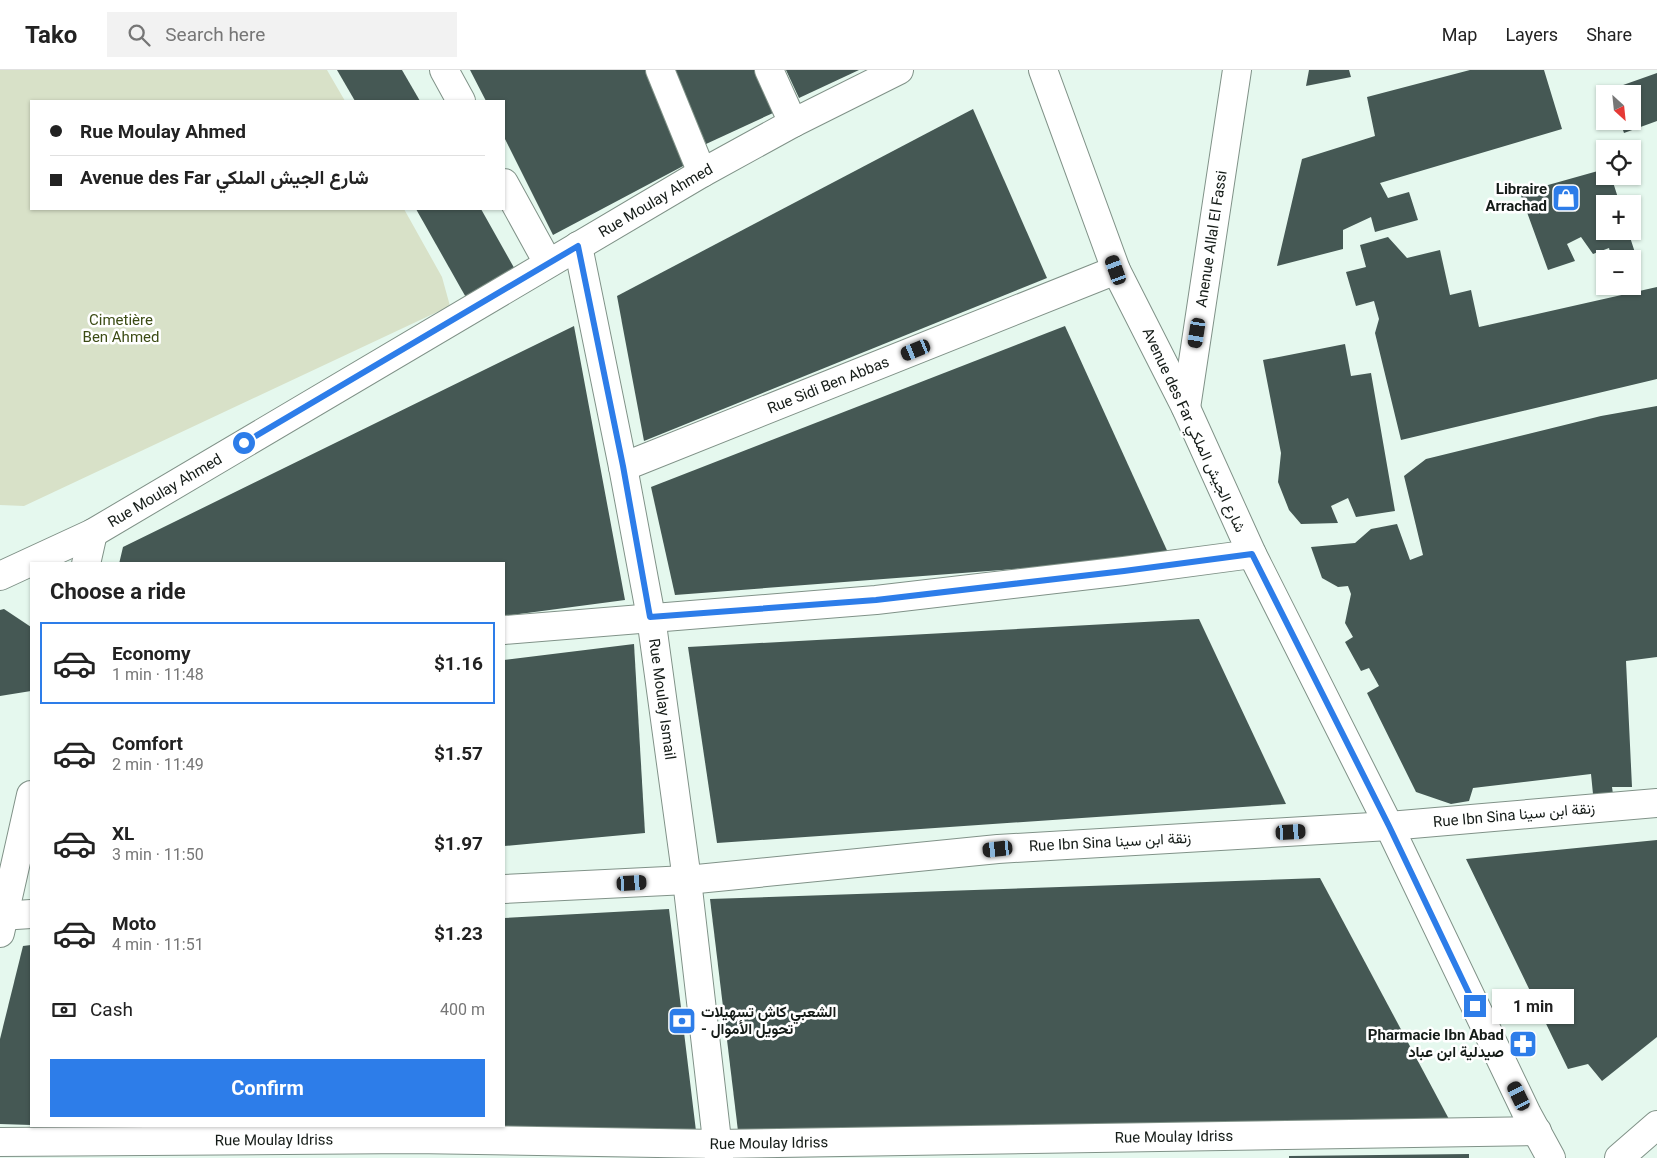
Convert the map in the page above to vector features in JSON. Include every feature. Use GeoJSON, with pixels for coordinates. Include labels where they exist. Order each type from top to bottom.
{"type":"FeatureCollection","features":[{"type":"Feature","properties":{"kind":"street"},"geometry":{"type":"LineString","coordinates":[[444,70],[460,100]]}},
{"type":"Feature","properties":{"kind":"street"},"geometry":{"type":"LineString","coordinates":[[660,70],[702,173]]}},
{"type":"Feature","properties":{"kind":"street"},"geometry":{"type":"LineString","coordinates":[[769,70],[793,123]]}},
{"type":"Feature","properties":{"kind":"street","name":"Rue Moulay Ahmed"},"geometry":{"type":"LineString","coordinates":[[30,562],[93,533],[702,173],[793,123],[899,70]]}},
{"type":"Feature","properties":{"kind":"street","name":"Avenue des Far شارع الجيش الملكي"},"geometry":{"type":"LineString","coordinates":[[1043,70],[1116,270],[1186,408],[1252,554],[1389,826],[1551,1158]]}},
{"type":"Feature","properties":{"kind":"street","name":"Anenue Allal El Fassi"},"geometry":{"type":"LineString","coordinates":[[1186,408],[1236,70]]}},
{"type":"Feature","properties":{"kind":"street"},"geometry":{"type":"LineString","coordinates":[[505,184],[548,263]]}},
{"type":"Feature","properties":{"kind":"street","name":"Rue Moulay Ismail"},"geometry":{"type":"LineString","coordinates":[[578,246],[623,466],[650,617],[687,880],[718,1151]]}},
{"type":"Feature","properties":{"kind":"street","name":"Rue Sidi Ben Abbas"},"geometry":{"type":"LineString","coordinates":[[623,466],[1116,270]]}},
{"type":"Feature","properties":{"kind":"street"},"geometry":{"type":"LineString","coordinates":[[86,562],[93,533]]}},
{"type":"Feature","properties":{"kind":"street"},"geometry":{"type":"LineString","coordinates":[[505,630],[876,600],[1252,554]]}},
{"type":"Feature","properties":{"kind":"street","name":"Rue Moulay Ahmed"},"geometry":{"type":"LineString","coordinates":[[0,576],[30,562]]}},
{"type":"Feature","properties":{"kind":"street"},"geometry":{"type":"LineString","coordinates":[[30,799],[2,921],[30,914]]}},
{"type":"Feature","properties":{"kind":"street","name":"Rue Ibn Sina زنقة ابن سينا"},"geometry":{"type":"LineString","coordinates":[[505,890],[687,880],[998,849],[1389,826],[1657,803]]}},
{"type":"Feature","properties":{"kind":"street"},"geometry":{"type":"LineString","coordinates":[[1619,1158],[1657,1125]]}},
{"type":"Feature","properties":{"kind":"street","name":"Rue Moulay Idriss"},"geometry":{"type":"LineString","coordinates":[[0,1142],[718,1151],[1538,1131]]}},
{"type":"Feature","properties":{"kind":"green space","name":"Cimetière Ben Ahmed"},"geometry":{"type":"Polygon","coordinates":[[[0,70],[327,70],[344,100],[30,100],[30,210],[405,210],[442,277],[450,306],[24,506],[0,505],[0,70]]]}},
{"type":"Feature","properties":{"kind":"building"},"geometry":{"type":"Polygon","coordinates":[[[337,70],[402,70],[419,100],[354,100],[337,70]]]}},
{"type":"Feature","properties":{"kind":"building"},"geometry":{"type":"Polygon","coordinates":[[[470,70],[645,70],[685,165],[553,235],[505,139],[505,100],[485,100],[470,70]]]}},
{"type":"Feature","properties":{"kind":"building"},"geometry":{"type":"Polygon","coordinates":[[[674,70],[754,70],[773,113],[706,144],[674,70]]]}},
{"type":"Feature","properties":{"kind":"building"},"geometry":{"type":"Polygon","coordinates":[[[786,70],[859,70],[799,98],[786,70]]]}},
{"type":"Feature","properties":{"kind":"building"},"geometry":{"type":"Polygon","coordinates":[[[1309,70],[1349,70],[1351,77],[1306,86],[1309,70]]]}},
{"type":"Feature","properties":{"kind":"building"},"geometry":{"type":"Polygon","coordinates":[[[1470,70],[1544,70],[1562,129],[1380,183],[1388,198],[1409,192],[1418,220],[1375,232],[1371,217],[1343,230],[1343,249],[1277,266],[1302,159],[1375,136],[1367,97],[1470,70]]]}},
{"type":"Feature","properties":{"kind":"building"},"geometry":{"type":"Polygon","coordinates":[[[1657,73],[1657,121],[1641,127],[1641,85],[1623,85],[1657,73]]]}},
{"type":"Feature","properties":{"kind":"building"},"geometry":{"type":"Polygon","coordinates":[[[973,109],[1047,278],[644,441],[617,296],[973,109]]]}},
{"type":"Feature","properties":{"kind":"building"},"geometry":{"type":"Polygon","coordinates":[[[1596,172],[1596,185],[1614,185],[1617,195],[1596,195],[1596,240],[1631,240],[1634,250],[1610,250],[1609,248],[1596,250],[1596,253],[1593,254],[1581,237],[1567,244],[1575,261],[1548,270],[1520,193],[1596,172]]]}},
{"type":"Feature","properties":{"kind":"building"},"geometry":{"type":"Polygon","coordinates":[[[417,210],[482,210],[517,273],[468,301],[417,210]]]}},
{"type":"Feature","properties":{"kind":"building"},"geometry":{"type":"Polygon","coordinates":[[[1388,237],[1407,258],[1440,250],[1450,295],[1471,290],[1479,327],[1621,295],[1641,295],[1641,291],[1657,287],[1657,379],[1401,440],[1375,333],[1379,319],[1374,301],[1356,306],[1346,272],[1366,267],[1360,245],[1388,237]]]}},
{"type":"Feature","properties":{"kind":"building"},"geometry":{"type":"Polygon","coordinates":[[[574,326],[625,600],[505,616],[505,562],[119,562],[123,547],[574,326]]]}},
{"type":"Feature","properties":{"kind":"building"},"geometry":{"type":"Polygon","coordinates":[[[1065,326],[1170,557],[675,595],[651,487],[1065,326]]]}},
{"type":"Feature","properties":{"kind":"building"},"geometry":{"type":"Polygon","coordinates":[[[1345,344],[1351,376],[1371,373],[1395,511],[1356,517],[1348,498],[1331,506],[1338,523],[1301,524],[1289,510],[1278,482],[1281,453],[1263,360],[1345,344]]]}},
{"type":"Feature","properties":{"kind":"building"},"geometry":{"type":"Polygon","coordinates":[[[1657,406],[1657,657],[1626,661],[1632,787],[1612,787],[1613,794],[1593,794],[1591,774],[1473,788],[1469,801],[1451,804],[1416,792],[1367,693],[1379,686],[1369,668],[1361,671],[1345,642],[1353,637],[1345,623],[1351,594],[1348,586],[1338,587],[1322,578],[1311,547],[1355,543],[1371,529],[1397,524],[1410,560],[1423,555],[1404,476],[1426,459],[1601,416],[1657,406]]]}},
{"type":"Feature","properties":{"kind":"building"},"geometry":{"type":"Polygon","coordinates":[[[4,609],[30,626],[30,691],[0,696],[0,610],[4,609]]]}},
{"type":"Feature","properties":{"kind":"building"},"geometry":{"type":"Polygon","coordinates":[[[1199,619],[1286,804],[717,843],[688,647],[1199,619]]]}},
{"type":"Feature","properties":{"kind":"building"},"geometry":{"type":"Polygon","coordinates":[[[634,644],[645,833],[505,846],[505,660],[634,644]]]}},
{"type":"Feature","properties":{"kind":"building"},"geometry":{"type":"Polygon","coordinates":[[[1657,840],[1657,1037],[1602,1081],[1588,1064],[1568,1069],[1466,859],[1657,840]]]}},
{"type":"Feature","properties":{"kind":"building"},"geometry":{"type":"Polygon","coordinates":[[[1320,878],[1450,1121],[738,1131],[710,899],[1320,878]]]}},
{"type":"Feature","properties":{"kind":"building"},"geometry":{"type":"Polygon","coordinates":[[[669,909],[696,1131],[465,1127],[505,1127],[505,918],[669,909]]]}},
{"type":"Feature","properties":{"kind":"building"},"geometry":{"type":"Polygon","coordinates":[[[30,945],[30,1125],[0,1124],[0,1039],[23,946],[30,945]]]}},
{"type":"Feature","properties":{"kind":"building"},"geometry":{"type":"Polygon","coordinates":[[[1469,1154],[1469,1158],[1289,1158],[1289,1156],[1469,1154]]]}},
{"type":"Feature","properties":{"kind":"place","name":"Libraire Arrachad"},"geometry":{"type":"Point","coordinates":[1566,198]}},
{"type":"Feature","properties":{"kind":"place","name":"الشعبي كاش تسهيلات - تحويل الأموال"},"geometry":{"type":"Point","coordinates":[682,1021]}},
{"type":"Feature","properties":{"kind":"place","name":"Pharmacie Ibn Abad صيدلية ابن عباد"},"geometry":{"type":"Point","coordinates":[1523,1044]}},
{"type":"Feature","properties":{"kind":"route"},"geometry":{"type":"LineString","coordinates":[[244,443],[578,246],[623,466],[650,617],[876,600],[1252,554],[1389,826],[1475,1006]]}}]}
